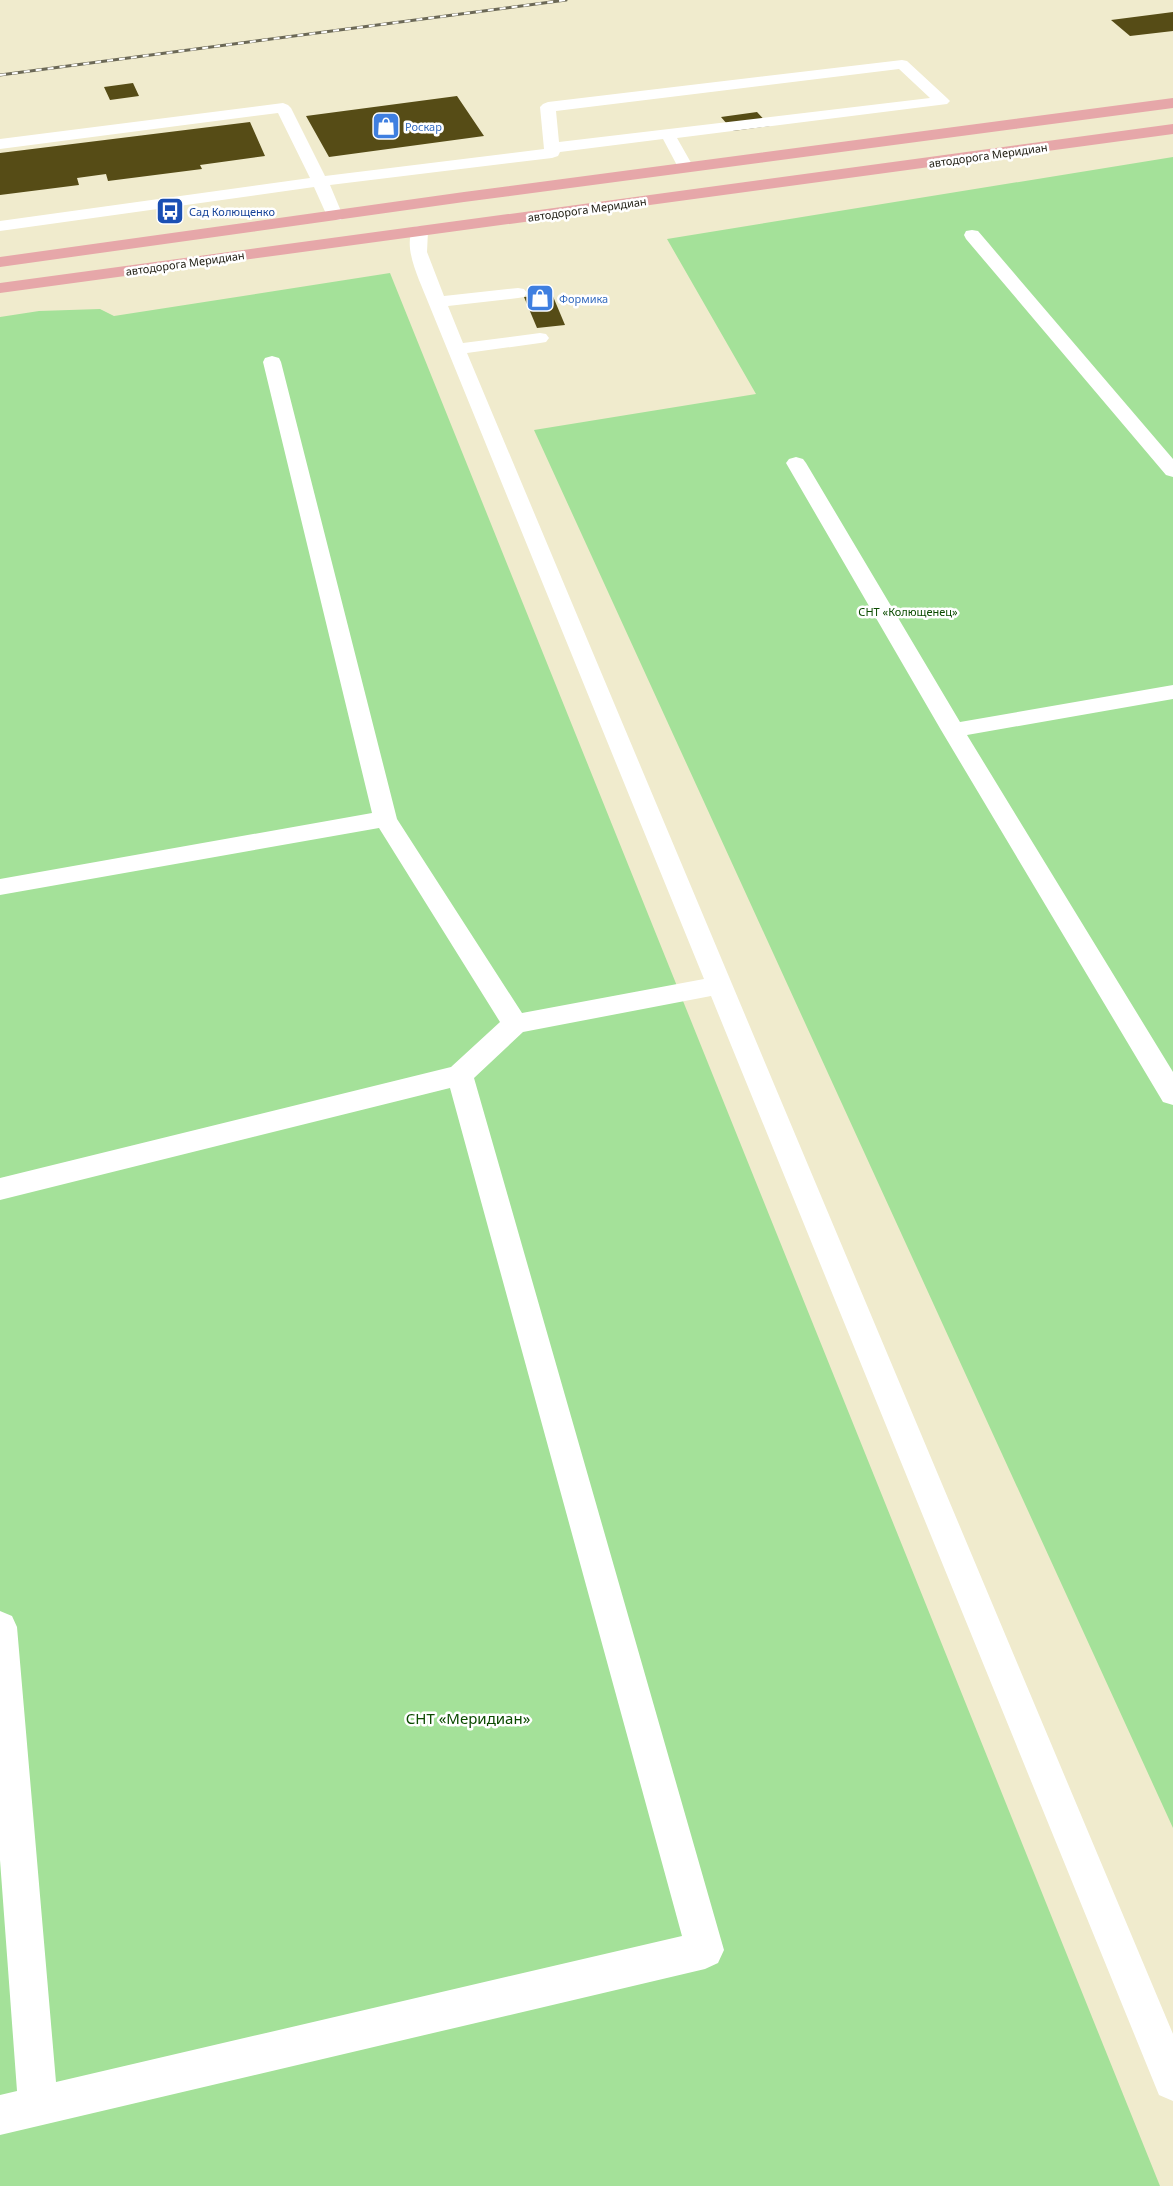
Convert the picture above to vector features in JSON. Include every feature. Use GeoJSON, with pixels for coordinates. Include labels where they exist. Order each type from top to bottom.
{"type":"FeatureCollection","features":[{"type":"Feature","properties":{"kind":"main road"},"geometry":{"type":"LineString","coordinates":[[0,262],[686,168],[1173,104]]}},
{"type":"Feature","properties":{"kind":"main road","name":"автодорога Меридиан"},"geometry":{"type":"LineString","coordinates":[[0,288],[1173,129]]}},
{"type":"Feature","properties":{"kind":"main road"},"geometry":{"type":"LineString","coordinates":[[408,206],[420,232]]}},
{"type":"Feature","properties":{"kind":"street"},"geometry":{"type":"LineString","coordinates":[[0,226],[320,181],[552,153],[548,107],[902,64],[942,101],[552,148]]}},
{"type":"Feature","properties":{"kind":"street"},"geometry":{"type":"LineString","coordinates":[[0,144],[283,108],[320,181],[335,216]]}},
{"type":"Feature","properties":{"kind":"street"},"geometry":{"type":"LineString","coordinates":[[668,135],[686,168]]}},
{"type":"Feature","properties":{"kind":"street"},"geometry":{"type":"LineString","coordinates":[[420,232],[418,252],[437,302],[1173,2081]]}},
{"type":"Feature","properties":{"kind":"street"},"geometry":{"type":"LineString","coordinates":[[972,235],[1173,471]]}},
{"type":"Feature","properties":{"kind":"street"},"geometry":{"type":"LineString","coordinates":[[437,302],[518,293]]}},
{"type":"Feature","properties":{"kind":"street"},"geometry":{"type":"LineString","coordinates":[[457,349],[540,338]]}},
{"type":"Feature","properties":{"kind":"street"},"geometry":{"type":"LineString","coordinates":[[272,362],[385,819],[515,1024]]}},
{"type":"Feature","properties":{"kind":"street"},"geometry":{"type":"LineString","coordinates":[[796,463],[953,730],[1173,1095]]}},
{"type":"Feature","properties":{"kind":"street"},"geometry":{"type":"LineString","coordinates":[[953,730],[1173,692]]}},
{"type":"Feature","properties":{"kind":"street"},"geometry":{"type":"LineString","coordinates":[[0,887],[385,819]]}},
{"type":"Feature","properties":{"kind":"street"},"geometry":{"type":"LineString","coordinates":[[0,1188],[460,1075],[515,1024],[719,985]]}},
{"type":"Feature","properties":{"kind":"street"},"geometry":{"type":"LineString","coordinates":[[0,2115],[705,1950],[460,1075]]}},
{"type":"Feature","properties":{"kind":"street"},"geometry":{"type":"LineString","coordinates":[[0,1627],[38,2106]]}},
{"type":"Feature","properties":{"kind":"green space","name":"СНТ «Колющенец»"},"geometry":{"type":"Polygon","coordinates":[[[1173,157],[1173,1828],[534,430],[756,394],[667,239],[1173,157]]]}},
{"type":"Feature","properties":{"kind":"green space","name":"СНТ «Меридиан»"},"geometry":{"type":"Polygon","coordinates":[[[390,273],[1160,2186],[0,2186],[0,317],[39,311],[100,309],[114,316],[390,273]]]}},
{"type":"Feature","properties":{"kind":"building"},"geometry":{"type":"Polygon","coordinates":[[[1173,12],[1173,31],[1130,36],[1111,20],[1173,12]]]}},
{"type":"Feature","properties":{"kind":"building"},"geometry":{"type":"Polygon","coordinates":[[[133,83],[139,96],[110,100],[104,87],[133,83]]]}},
{"type":"Feature","properties":{"kind":"building"},"geometry":{"type":"Polygon","coordinates":[[[457,96],[484,136],[329,157],[306,116],[457,96]]]}},
{"type":"Feature","properties":{"kind":"building"},"geometry":{"type":"Polygon","coordinates":[[[757,112],[770,126],[733,131],[721,117],[757,112]]]}},
{"type":"Feature","properties":{"kind":"building"},"geometry":{"type":"Polygon","coordinates":[[[250,122],[265,156],[200,165],[202,169],[108,181],[106,174],[77,178],[79,185],[0,195],[0,153],[250,122]]]}},
{"type":"Feature","properties":{"kind":"building"},"geometry":{"type":"Polygon","coordinates":[[[552,294],[565,325],[537,328],[524,297],[552,294]]]}},
{"type":"Feature","properties":{"kind":"railway"},"geometry":{"type":"LineString","coordinates":[[0,75],[566,0]]}},
{"type":"Feature","properties":{"kind":"place","name":"Роскар"},"geometry":{"type":"Point","coordinates":[386,126]}},
{"type":"Feature","properties":{"kind":"place","name":"Сад Колющенко"},"geometry":{"type":"Point","coordinates":[170,211]}},
{"type":"Feature","properties":{"kind":"place","name":"Формика"},"geometry":{"type":"Point","coordinates":[540,298]}}]}
